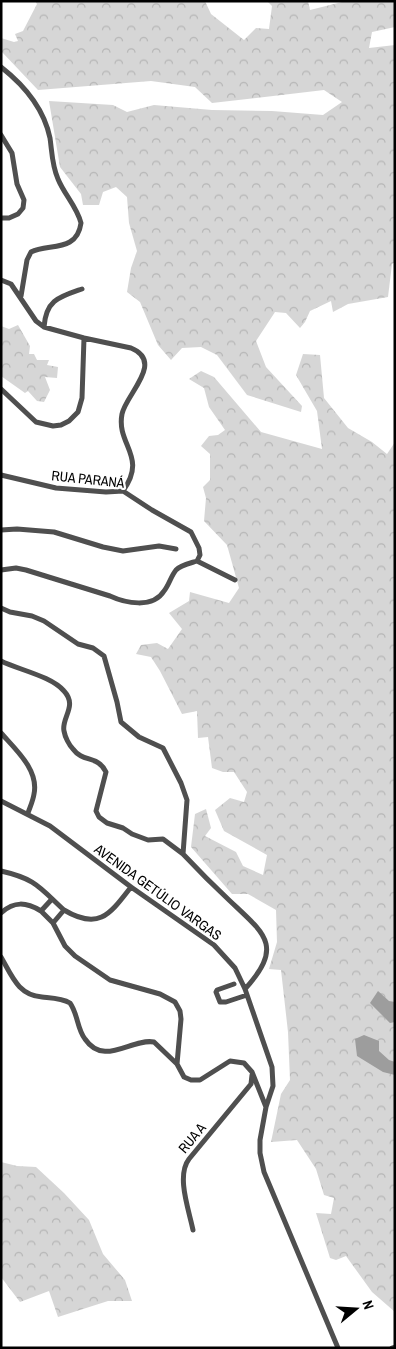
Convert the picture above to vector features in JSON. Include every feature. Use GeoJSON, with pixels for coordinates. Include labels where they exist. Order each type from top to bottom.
{"type":"FeatureCollection","features":[{"type":"Feature","properties":{"kind":"street"},"geometry":{"type":"LineString","coordinates":[[1,67],[28,93],[43,116],[50,140],[54,170],[82,223],[75,238],[63,245],[31,252],[27,260],[21,298]]}},
{"type":"Feature","properties":{"kind":"street"},"geometry":{"type":"LineString","coordinates":[[1,135],[12,153],[17,184],[24,200],[23,208],[18,214],[1,218]]}},
{"type":"Feature","properties":{"kind":"street"},"geometry":{"type":"LineString","coordinates":[[1,280],[8,282],[15,289],[36,320],[44,327],[134,349],[140,353],[144,361],[144,373],[123,410],[121,421],[134,465],[133,473],[124,491]]}},
{"type":"Feature","properties":{"kind":"street"},"geometry":{"type":"LineString","coordinates":[[44,327],[45,317],[52,303],[62,296],[82,289]]}},
{"type":"Feature","properties":{"kind":"street"},"geometry":{"type":"LineString","coordinates":[[1,389],[36,422],[53,426],[69,421],[78,412],[82,398],[84,338]]}},
{"type":"Feature","properties":{"kind":"street","name":"RUA PARANÁ"},"geometry":{"type":"LineString","coordinates":[[1,476],[56,488],[124,491],[152,510],[191,532],[199,548],[200,555],[197,561]]}},
{"type":"Feature","properties":{"kind":"street"},"geometry":{"type":"LineString","coordinates":[[1,530],[24,529],[54,532],[123,551],[159,546],[176,549]]}},
{"type":"Feature","properties":{"kind":"street"},"geometry":{"type":"LineString","coordinates":[[1,570],[16,568],[34,572],[121,601],[137,603],[148,601],[161,595],[177,569],[197,561],[235,580]]}},
{"type":"Feature","properties":{"kind":"street"},"geometry":{"type":"LineString","coordinates":[[1,608],[44,621],[78,644],[96,650],[104,656],[121,722],[139,736],[163,748],[181,783],[187,800],[183,854]]}},
{"type":"Feature","properties":{"kind":"street"},"geometry":{"type":"LineString","coordinates":[[1,661],[56,684],[68,696],[70,711],[64,725],[64,731],[69,743],[80,756],[99,762],[106,772],[96,811],[99,816],[107,824],[123,828],[148,840],[164,839],[183,854],[263,934],[266,945],[265,962],[258,976],[246,992],[226,1002],[220,1002],[217,990],[234,984]]}},
{"type":"Feature","properties":{"kind":"street"},"geometry":{"type":"LineString","coordinates":[[1,733],[31,771],[34,790],[28,813]]}},
{"type":"Feature","properties":{"kind":"street","name":"AVENIDA GETÚLIO VARGAS"},"geometry":{"type":"LineString","coordinates":[[1,801],[28,813],[50,826],[131,887],[214,945],[235,968],[246,992],[272,1067],[273,1086],[266,1107],[260,1140],[260,1153],[264,1172],[338,1348]]}},
{"type":"Feature","properties":{"kind":"street"},"geometry":{"type":"LineString","coordinates":[[1,871],[30,879],[64,910],[78,918],[90,920],[111,912],[131,887]]}},
{"type":"Feature","properties":{"kind":"street"},"geometry":{"type":"LineString","coordinates":[[41,911],[52,899]]}},
{"type":"Feature","properties":{"kind":"street"},"geometry":{"type":"LineString","coordinates":[[1,913],[9,906],[17,904],[32,906],[41,911],[53,923],[65,946],[75,956],[105,977],[165,996],[175,1002],[182,1019],[177,1064]]}},
{"type":"Feature","properties":{"kind":"street"},"geometry":{"type":"LineString","coordinates":[[53,923],[64,910]]}},
{"type":"Feature","properties":{"kind":"street"},"geometry":{"type":"LineString","coordinates":[[1,957],[16,984],[25,992],[70,1003],[83,1038],[92,1047],[112,1052],[143,1042],[154,1042],[177,1064],[184,1077],[191,1080],[204,1079],[230,1061],[244,1063],[249,1066],[266,1107]]}},
{"type":"Feature","properties":{"kind":"street","name":"RUA A"},"geometry":{"type":"LineString","coordinates":[[194,1230],[183,1180],[183,1169],[189,1159],[251,1084],[252,1072]]}},
{"type":"Feature","properties":{"kind":"green space"},"geometry":{"type":"Polygon","coordinates":[[[35,1],[205,1],[211,14],[244,40],[256,28],[269,29],[272,6],[267,1],[308,1],[310,10],[346,1],[395,1],[395,27],[372,32],[369,48],[395,45],[395,262],[392,264],[388,297],[348,304],[333,312],[331,301],[310,311],[300,328],[286,313],[275,312],[256,341],[266,367],[302,406],[301,412],[247,395],[217,355],[201,347],[182,348],[171,360],[158,345],[140,302],[127,292],[131,268],[137,251],[129,223],[127,197],[116,187],[103,192],[99,205],[83,205],[81,194],[60,167],[49,101],[113,105],[127,112],[154,105],[212,110],[272,111],[323,115],[342,102],[324,90],[212,103],[195,87],[151,81],[38,90],[1,51],[1,38],[14,42],[18,41],[15,34],[23,31],[37,4],[35,1]]]}},
{"type":"Feature","properties":{"kind":"green space"},"geometry":{"type":"Polygon","coordinates":[[[18,325],[30,346],[29,354],[34,354],[37,360],[49,360],[47,365],[58,367],[57,378],[45,377],[50,390],[44,402],[37,401],[28,391],[25,393],[1,376],[1,326],[9,329],[18,325]]]}},
{"type":"Feature","properties":{"kind":"green space"},"geometry":{"type":"Polygon","coordinates":[[[303,354],[320,355],[324,398],[348,428],[372,442],[387,454],[395,442],[395,1312],[372,1292],[346,1256],[336,1260],[330,1258],[316,1213],[331,1214],[334,1198],[324,1195],[316,1169],[297,1140],[271,1142],[281,1094],[290,1080],[288,1032],[281,970],[269,969],[277,942],[276,910],[248,894],[232,894],[191,847],[195,814],[206,809],[211,828],[205,836],[236,852],[243,866],[263,875],[267,855],[224,831],[215,810],[230,798],[244,802],[247,792],[234,772],[223,772],[212,768],[208,737],[198,738],[197,711],[182,714],[151,657],[136,654],[141,645],[157,643],[168,649],[182,629],[169,613],[189,601],[190,592],[229,603],[239,588],[227,545],[204,521],[206,498],[203,487],[210,480],[210,454],[201,446],[209,436],[218,435],[225,430],[209,407],[204,388],[189,379],[201,371],[214,377],[261,432],[322,449],[317,411],[296,375],[303,354]]]}},
{"type":"Feature","properties":{"kind":"green space"},"geometry":{"type":"Polygon","coordinates":[[[1,1162],[17,1166],[36,1167],[64,1193],[89,1220],[103,1254],[125,1280],[132,1301],[108,1301],[58,1317],[49,1291],[20,1302],[1,1277],[1,1162]]]}},
{"type":"Feature","properties":{"kind":"shaded area"},"geometry":{"type":"Polygon","coordinates":[[[378,991],[389,1001],[395,1002],[395,1022],[390,1023],[370,1003],[378,991]]]}},
{"type":"Feature","properties":{"kind":"shaded area"},"geometry":{"type":"Polygon","coordinates":[[[364,1035],[379,1041],[379,1051],[389,1060],[395,1062],[395,1075],[383,1072],[357,1056],[355,1039],[364,1035]]]}}]}
